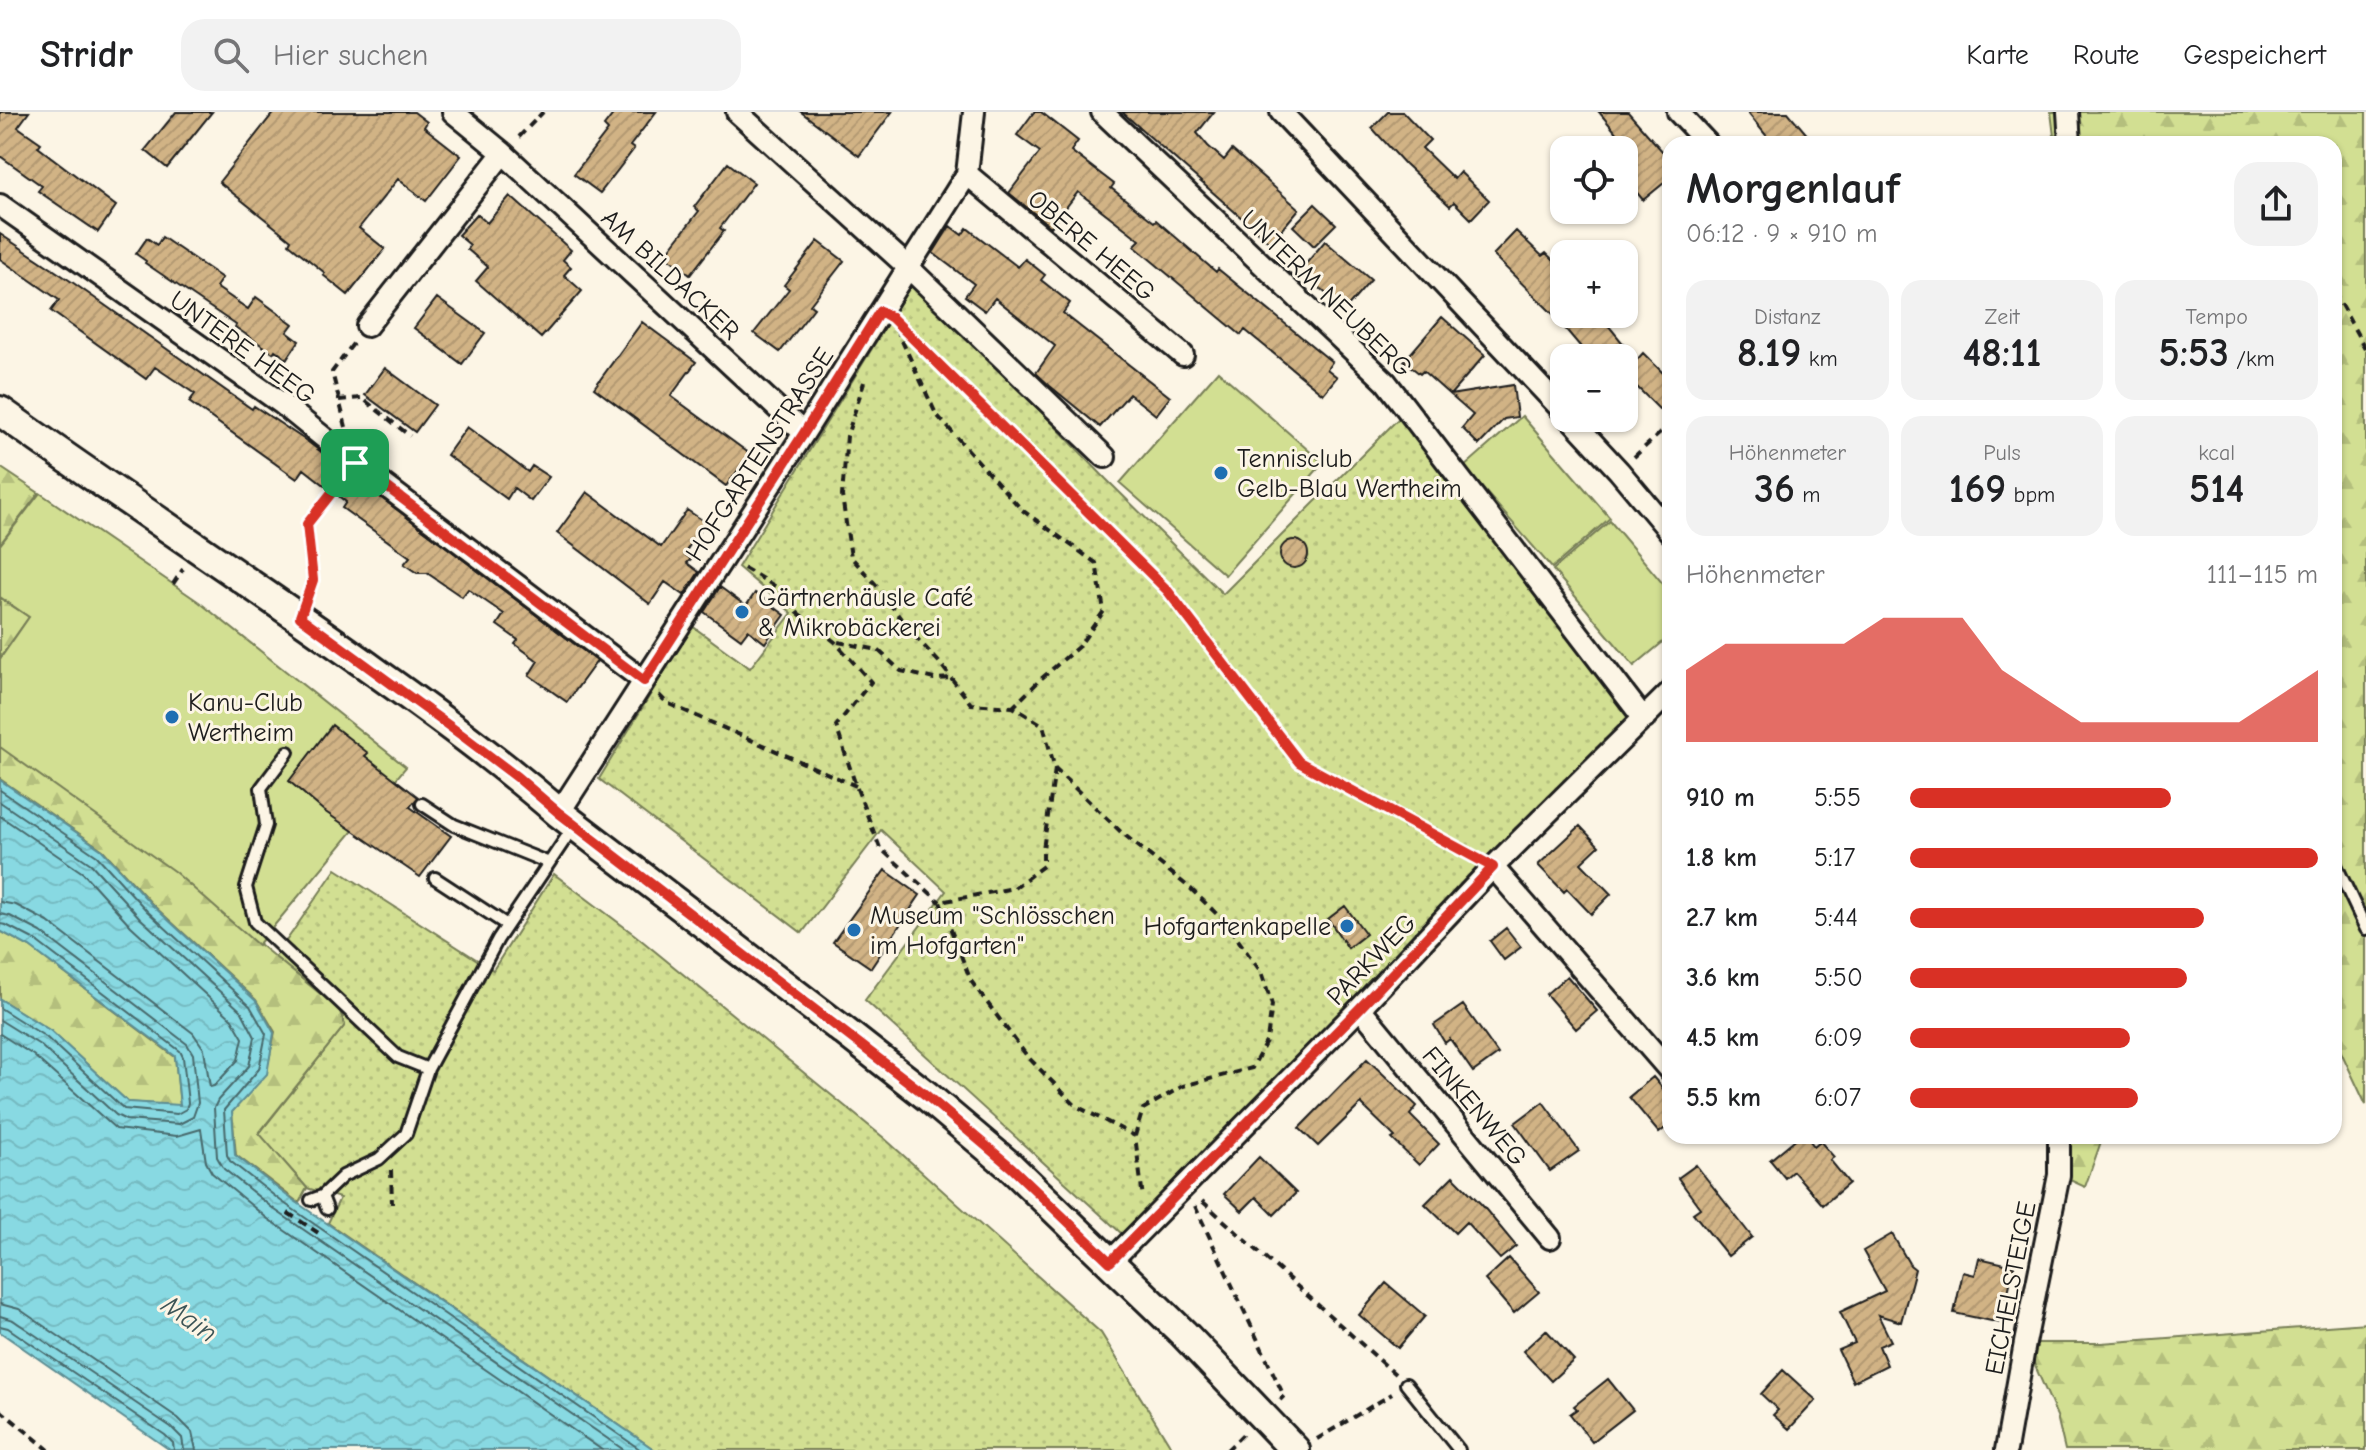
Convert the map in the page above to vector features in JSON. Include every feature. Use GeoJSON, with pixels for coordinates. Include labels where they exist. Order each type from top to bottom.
{"type":"FeatureCollection","features":[{"type":"Feature","properties":{"kind":"main road"},"geometry":{"type":"LineString","coordinates":[[0,411],[148,515],[242,576],[474,744],[927,1096],[1011,1167],[1264,1416],[1302,1447]]}},
{"type":"Feature","properties":{"kind":"street","name":"AM BILDACKER"},"geometry":{"type":"LineString","coordinates":[[453,112],[509,147],[804,433]]}},
{"type":"Feature","properties":{"kind":"street"},"geometry":{"type":"LineString","coordinates":[[737,112],[908,267],[1105,457]]}},
{"type":"Feature","properties":{"kind":"street","name":"HOFGARTENSTRASSE"},"geometry":{"type":"LineString","coordinates":[[567,819],[644,681],[967,174],[974,112]]}},
{"type":"Feature","properties":{"kind":"street","name":"UNTERM NEUBERG"},"geometry":{"type":"LineString","coordinates":[[1102,112],[1386,382],[1644,719]]}},
{"type":"Feature","properties":{"kind":"street"},"geometry":{"type":"LineString","coordinates":[[1281,112],[1550,397]]}},
{"type":"Feature","properties":{"kind":"street"},"geometry":{"type":"LineString","coordinates":[[1678,112],[1700,136]]}},
{"type":"Feature","properties":{"kind":"street"},"geometry":{"type":"LineString","coordinates":[[2068,112],[2070,136]]}},
{"type":"Feature","properties":{"kind":"street"},"geometry":{"type":"LineString","coordinates":[[365,329],[509,147]]}},
{"type":"Feature","properties":{"kind":"street","name":"OBERE HEEG"},"geometry":{"type":"LineString","coordinates":[[967,174],[1183,355]]}},
{"type":"Feature","properties":{"kind":"street","name":"UNTERE HEEG"},"geometry":{"type":"LineString","coordinates":[[0,205],[281,403],[355,463],[644,681]]}},
{"type":"Feature","properties":{"kind":"street"},"geometry":{"type":"LineString","coordinates":[[1583,432],[1662,522]]}},
{"type":"Feature","properties":{"kind":"street","name":"PARKWEG"},"geometry":{"type":"LineString","coordinates":[[1110,1262],[1360,1008],[1493,867],[1662,700]]}},
{"type":"Feature","properties":{"kind":"street"},"geometry":{"type":"LineString","coordinates":[[1493,867],[1662,1062]]}},
{"type":"Feature","properties":{"kind":"street","name":"FINKENWEG"},"geometry":{"type":"LineString","coordinates":[[1360,1008],[1550,1238]]}},
{"type":"Feature","properties":{"kind":"street","name":"EICHELSTEIGE"},"geometry":{"type":"LineString","coordinates":[[2006,1450],[2059,1175],[2059,1144]]}},
{"type":"Feature","properties":{"kind":"lane"},"geometry":{"type":"LineString","coordinates":[[288,752],[261,788],[266,825],[246,887],[255,922],[398,1057],[428,1069]]}},
{"type":"Feature","properties":{"kind":"lane"},"geometry":{"type":"LineString","coordinates":[[422,804],[454,825],[549,863]]}},
{"type":"Feature","properties":{"kind":"lane"},"geometry":{"type":"LineString","coordinates":[[327,1209],[316,1198],[343,1176],[379,1159],[406,1134],[428,1069],[507,925],[549,863],[567,819]]}},
{"type":"Feature","properties":{"kind":"lane"},"geometry":{"type":"LineString","coordinates":[[435,878],[507,925]]}},
{"type":"Feature","properties":{"kind":"lane"},"geometry":{"type":"LineString","coordinates":[[2342,878],[2366,929]]}},
{"type":"Feature","properties":{"kind":"lane"},"geometry":{"type":"LineString","coordinates":[[1402,1388],[1459,1450]]}},
{"type":"Feature","properties":{"kind":"path"},"geometry":{"type":"LineString","coordinates":[[509,147],[543,112]]}},
{"type":"Feature","properties":{"kind":"path"},"geometry":{"type":"LineString","coordinates":[[2342,306],[2366,350]]}},
{"type":"Feature","properties":{"kind":"path"},"geometry":{"type":"LineString","coordinates":[[1013,707],[1079,646],[1104,611],[1096,563],[1022,510],[936,414],[892,318],[1167,590],[1299,762],[1493,867]]}},
{"type":"Feature","properties":{"kind":"path"},"geometry":{"type":"LineString","coordinates":[[348,436],[332,372],[365,329]]}},
{"type":"Feature","properties":{"kind":"path"},"geometry":{"type":"LineString","coordinates":[[866,376],[847,436],[842,496],[851,557],[971,704],[1013,707],[1043,725],[1055,769],[1043,866],[1014,888],[940,902]]}},
{"type":"Feature","properties":{"kind":"path"},"geometry":{"type":"LineString","coordinates":[[339,400],[362,398],[410,436]]}},
{"type":"Feature","properties":{"kind":"path"},"geometry":{"type":"LineString","coordinates":[[1619,471],[1662,431]]}},
{"type":"Feature","properties":{"kind":"path"},"geometry":{"type":"LineString","coordinates":[[300,617],[313,580],[307,524],[355,463]]}},
{"type":"Feature","properties":{"kind":"path"},"geometry":{"type":"LineString","coordinates":[[725,557],[778,588],[798,613],[835,642],[871,682],[836,726],[880,848],[940,902],[971,981],[1027,1056],[1076,1106],[1135,1136]]}},
{"type":"Feature","properties":{"kind":"path"},"geometry":{"type":"LineString","coordinates":[[835,642],[878,650],[901,671],[934,679],[952,678]]}},
{"type":"Feature","properties":{"kind":"path"},"geometry":{"type":"LineString","coordinates":[[644,681],[667,703],[856,786]]}},
{"type":"Feature","properties":{"kind":"path"},"geometry":{"type":"LineString","coordinates":[[1055,769],[1121,832],[1191,889],[1226,923],[1261,972],[1272,1005],[1267,1040],[1252,1068],[1183,1086],[1143,1109],[1135,1136],[1145,1227]]}},
{"type":"Feature","properties":{"kind":"path"},"geometry":{"type":"LineString","coordinates":[[390,1149],[392,1204]]}},
{"type":"Feature","properties":{"kind":"path"},"geometry":{"type":"LineString","coordinates":[[1185,1186],[1284,1396],[1264,1416]]}},
{"type":"Feature","properties":{"kind":"path"},"geometry":{"type":"LineString","coordinates":[[1202,1201],[1402,1388],[1302,1447]]}},
{"type":"Feature","properties":{"kind":"path"},"geometry":{"type":"LineString","coordinates":[[288,1213],[323,1236]]}},
{"type":"Feature","properties":{"kind":"path"},"geometry":{"type":"LineString","coordinates":[[0,1410],[49,1450]]}},
{"type":"Feature","properties":{"kind":"green space"},"geometry":{"type":"Polygon","coordinates":[[[2051,112],[2366,112],[2366,1105],[2342,1054],[2342,136],[2054,136],[2051,112]]]}},
{"type":"Feature","properties":{"kind":"green space"},"geometry":{"type":"Polygon","coordinates":[[[914,280],[1106,479],[1223,594],[1407,410],[1644,719],[1185,1186],[1122,1234],[865,1000],[946,891],[881,830],[802,933],[599,779],[692,626],[750,668],[792,613],[738,567],[914,280]]]}},
{"type":"Feature","properties":{"kind":"green space","name":"Tennisclub Gelb-Blau Wertheim"},"geometry":{"type":"Polygon","coordinates":[[[1218,371],[1323,463],[1225,575],[1120,483],[1218,371]]]}},
{"type":"Feature","properties":{"kind":"green space"},"geometry":{"type":"Polygon","coordinates":[[[1522,416],[1610,518],[1552,568],[1464,467],[1522,416]]]}},
{"type":"Feature","properties":{"kind":"green space"},"geometry":{"type":"Polygon","coordinates":[[[0,467],[39,493],[0,544],[0,467]]]}},
{"type":"Feature","properties":{"kind":"green space","name":"Kanu-Club Wertheim"},"geometry":{"type":"Polygon","coordinates":[[[40,493],[199,602],[406,767],[258,945],[175,872],[0,747],[0,659],[29,617],[0,597],[0,545],[40,493]]]}},
{"type":"Feature","properties":{"kind":"green space"},"geometry":{"type":"Polygon","coordinates":[[[1610,521],[1662,583],[1662,643],[1634,666],[1553,570],[1610,521]]]}},
{"type":"Feature","properties":{"kind":"green space"},"geometry":{"type":"Polygon","coordinates":[[[0,598],[29,617],[0,658],[0,598]]]}},
{"type":"Feature","properties":{"kind":"green space"},"geometry":{"type":"Polygon","coordinates":[[[0,746],[211,880],[222,914],[339,1009],[345,1025],[259,1133],[307,1188],[299,1203],[236,1155],[232,1112],[266,1074],[275,1032],[256,1000],[153,905],[103,850],[0,779],[0,746]]]}},
{"type":"Feature","properties":{"kind":"green space"},"geometry":{"type":"Polygon","coordinates":[[[336,869],[493,970],[554,874],[635,935],[884,1138],[1101,1333],[1173,1450],[655,1450],[328,1223],[340,1198],[307,1188],[259,1134],[345,1025],[339,1009],[275,957],[336,869]]]}},
{"type":"Feature","properties":{"kind":"green space"},"geometry":{"type":"Polygon","coordinates":[[[0,931],[30,947],[175,1057],[180,1106],[128,1102],[51,1031],[0,999],[0,931]]]}},
{"type":"Feature","properties":{"kind":"green space"},"geometry":{"type":"Polygon","coordinates":[[[2059,1144],[2100,1144],[2085,1187],[2059,1175],[2059,1144]]]}},
{"type":"Feature","properties":{"kind":"green space"},"geometry":{"type":"Polygon","coordinates":[[[2366,1323],[2366,1450],[2065,1450],[2057,1416],[2025,1343],[2101,1343],[2366,1323]]]}},
{"type":"Feature","properties":{"kind":"water","name":"Main"},"geometry":{"type":"Polygon","coordinates":[[[0,780],[102,850],[152,905],[256,1001],[274,1033],[267,1074],[232,1112],[235,1155],[286,1195],[655,1450],[170,1450],[0,1332],[0,999],[51,1031],[128,1102],[180,1105],[175,1056],[30,947],[0,931],[0,780]]]}},
{"type":"Feature","properties":{"kind":"building"},"geometry":{"type":"Polygon","coordinates":[[[0,112],[29,112],[18,127],[41,143],[38,147],[116,206],[98,232],[38,191],[42,186],[0,156],[0,112]]]}},
{"type":"Feature","properties":{"kind":"building"},"geometry":{"type":"Polygon","coordinates":[[[176,112],[212,112],[167,168],[145,150],[176,112]]]}},
{"type":"Feature","properties":{"kind":"building"},"geometry":{"type":"Polygon","coordinates":[[[274,112],[414,112],[427,122],[424,127],[461,156],[426,201],[398,179],[359,228],[385,249],[348,295],[289,244],[291,240],[219,182],[274,112]]]}},
{"type":"Feature","properties":{"kind":"building"},"geometry":{"type":"Polygon","coordinates":[[[615,112],[656,112],[630,146],[634,149],[600,193],[574,174],[608,130],[604,126],[615,112]]]}},
{"type":"Feature","properties":{"kind":"building"},"geometry":{"type":"Polygon","coordinates":[[[801,112],[892,112],[859,156],[801,112]]]}},
{"type":"Feature","properties":{"kind":"building"},"geometry":{"type":"Polygon","coordinates":[[[1034,112],[1041,112],[1078,141],[1071,151],[1114,184],[1111,188],[1154,222],[1156,220],[1216,272],[1218,269],[1332,362],[1327,369],[1337,377],[1323,394],[1245,330],[1241,335],[1225,322],[1134,246],[1140,240],[1078,192],[1051,227],[1009,193],[1040,152],[1017,135],[1034,112]]]}},
{"type":"Feature","properties":{"kind":"building"},"geometry":{"type":"Polygon","coordinates":[[[1122,112],[1214,112],[1197,133],[1208,146],[1224,160],[1232,150],[1299,209],[1270,243],[1122,112]]]}},
{"type":"Feature","properties":{"kind":"building"},"geometry":{"type":"Polygon","coordinates":[[[1388,112],[1403,112],[1430,140],[1422,148],[1454,179],[1460,172],[1489,200],[1471,219],[1454,202],[1450,206],[1372,128],[1388,112]]]}},
{"type":"Feature","properties":{"kind":"building"},"geometry":{"type":"Polygon","coordinates":[[[1599,112],[1628,112],[1662,151],[1662,185],[1643,200],[1638,194],[1638,136],[1619,136],[1599,112]]]}},
{"type":"Feature","properties":{"kind":"building"},"geometry":{"type":"Polygon","coordinates":[[[1747,112],[1788,112],[1808,136],[1766,136],[1747,112]]]}},
{"type":"Feature","properties":{"kind":"building"},"geometry":{"type":"Polygon","coordinates":[[[728,163],[754,183],[720,228],[724,231],[690,275],[665,255],[699,211],[694,207],[728,163]]]}},
{"type":"Feature","properties":{"kind":"building"},"geometry":{"type":"Polygon","coordinates":[[[510,196],[571,250],[563,260],[571,267],[564,275],[582,291],[541,338],[476,281],[488,267],[467,249],[470,245],[458,235],[477,214],[487,223],[510,196]]]}},
{"type":"Feature","properties":{"kind":"building"},"geometry":{"type":"Polygon","coordinates":[[[1315,204],[1336,224],[1314,246],[1293,226],[1315,204]]]}},
{"type":"Feature","properties":{"kind":"building"},"geometry":{"type":"Polygon","coordinates":[[[950,226],[962,235],[967,228],[1018,267],[1025,259],[1045,275],[1041,280],[1070,303],[1063,313],[1170,397],[1156,415],[1129,394],[1100,427],[1050,386],[1036,373],[1055,346],[995,298],[985,311],[965,296],[974,284],[933,253],[950,226]]]}},
{"type":"Feature","properties":{"kind":"building"},"geometry":{"type":"Polygon","coordinates":[[[1516,231],[1542,256],[1546,253],[1550,257],[1550,311],[1493,255],[1516,231]]]}},
{"type":"Feature","properties":{"kind":"building"},"geometry":{"type":"Polygon","coordinates":[[[0,234],[252,409],[254,406],[308,442],[597,661],[567,702],[529,675],[538,661],[515,644],[518,640],[497,625],[504,614],[468,589],[462,597],[427,573],[417,573],[404,564],[410,557],[342,508],[346,502],[304,469],[297,479],[189,402],[195,394],[155,367],[146,379],[51,311],[59,300],[0,259],[0,234]]]}},
{"type":"Feature","properties":{"kind":"building"},"geometry":{"type":"Polygon","coordinates":[[[162,237],[222,278],[216,287],[248,309],[256,297],[293,324],[287,332],[299,341],[287,359],[235,327],[136,254],[147,238],[157,245],[162,237]]]}},
{"type":"Feature","properties":{"kind":"building"},"geometry":{"type":"Polygon","coordinates":[[[818,241],[844,261],[810,305],[814,308],[780,352],[754,333],[789,289],[784,285],[818,241]]]}},
{"type":"Feature","properties":{"kind":"building"},"geometry":{"type":"Polygon","coordinates":[[[1325,241],[1371,280],[1345,310],[1300,271],[1325,241]]]}},
{"type":"Feature","properties":{"kind":"building"},"geometry":{"type":"Polygon","coordinates":[[[437,298],[485,333],[462,364],[414,328],[437,298]]]}},
{"type":"Feature","properties":{"kind":"building"},"geometry":{"type":"Polygon","coordinates":[[[1442,317],[1485,355],[1450,395],[1423,371],[1420,374],[1404,361],[1442,317]]]}},
{"type":"Feature","properties":{"kind":"building"},"geometry":{"type":"Polygon","coordinates":[[[642,322],[696,362],[671,396],[750,454],[726,486],[594,388],[642,322]]]}},
{"type":"Feature","properties":{"kind":"building"},"geometry":{"type":"Polygon","coordinates":[[[1565,328],[1610,328],[1624,344],[1578,344],[1565,328]]]}},
{"type":"Feature","properties":{"kind":"building"},"geometry":{"type":"Polygon","coordinates":[[[1643,353],[1662,372],[1661,411],[1638,388],[1638,359],[1643,353]]]}},
{"type":"Feature","properties":{"kind":"building"},"geometry":{"type":"Polygon","coordinates":[[[385,368],[435,405],[415,432],[365,395],[385,368]]]}},
{"type":"Feature","properties":{"kind":"building"},"geometry":{"type":"Polygon","coordinates":[[[1513,385],[1517,417],[1504,419],[1479,445],[1462,428],[1473,415],[1450,395],[1513,385]]]}},
{"type":"Feature","properties":{"kind":"building"},"geometry":{"type":"Polygon","coordinates":[[[467,427],[528,472],[532,466],[549,477],[531,501],[514,488],[507,499],[447,455],[467,427]]]}},
{"type":"Feature","properties":{"kind":"building"},"geometry":{"type":"Polygon","coordinates":[[[587,492],[661,547],[687,510],[705,522],[684,554],[691,559],[687,563],[699,572],[684,595],[665,582],[650,604],[557,533],[587,492]]]}},
{"type":"Feature","properties":{"kind":"building"},"geometry":{"type":"Polygon","coordinates":[[[1294,540],[1304,544],[1308,554],[1304,564],[1294,568],[1284,564],[1280,554],[1284,544],[1294,540]]]}},
{"type":"Feature","properties":{"kind":"building","name":"Gärtnerhäusle Café & Mikrobäckerei"},"geometry":{"type":"Polygon","coordinates":[[[720,587],[746,606],[755,593],[785,615],[765,643],[748,630],[741,639],[704,612],[720,587]]]}},
{"type":"Feature","properties":{"kind":"building"},"geometry":{"type":"Polygon","coordinates":[[[332,725],[368,753],[365,756],[418,797],[410,807],[451,836],[420,877],[324,811],[289,781],[332,725]]]}},
{"type":"Feature","properties":{"kind":"building"},"geometry":{"type":"Polygon","coordinates":[[[1580,826],[1599,846],[1581,863],[1611,894],[1591,914],[1538,865],[1580,826]]]}},
{"type":"Feature","properties":{"kind":"building"},"geometry":{"type":"Polygon","coordinates":[[[885,870],[920,895],[871,968],[833,942],[885,870]]]}},
{"type":"Feature","properties":{"kind":"building","name":"Hofgartenkapelle"},"geometry":{"type":"Polygon","coordinates":[[[1345,906],[1366,934],[1348,948],[1328,919],[1345,906]]]}},
{"type":"Feature","properties":{"kind":"building"},"geometry":{"type":"Polygon","coordinates":[[[1506,928],[1521,947],[1504,960],[1490,941],[1506,928]]]}},
{"type":"Feature","properties":{"kind":"building"},"geometry":{"type":"Polygon","coordinates":[[[1567,976],[1597,1011],[1576,1029],[1546,994],[1567,976]]]}},
{"type":"Feature","properties":{"kind":"building"},"geometry":{"type":"Polygon","coordinates":[[[1463,1005],[1498,1054],[1473,1072],[1450,1039],[1445,1043],[1434,1025],[1463,1005]]]}},
{"type":"Feature","properties":{"kind":"building"},"geometry":{"type":"Polygon","coordinates":[[[1367,1059],[1417,1106],[1410,1115],[1439,1144],[1419,1165],[1361,1104],[1318,1146],[1299,1128],[1367,1059]]]}},
{"type":"Feature","properties":{"kind":"building"},"geometry":{"type":"Polygon","coordinates":[[[1653,1077],[1662,1088],[1662,1131],[1659,1133],[1629,1097],[1653,1077]]]}},
{"type":"Feature","properties":{"kind":"building"},"geometry":{"type":"Polygon","coordinates":[[[1543,1102],[1579,1151],[1550,1171],[1515,1123],[1543,1102]]]}},
{"type":"Feature","properties":{"kind":"building"},"geometry":{"type":"Polygon","coordinates":[[[1789,1144],[1823,1144],[1834,1157],[1830,1160],[1849,1183],[1823,1205],[1793,1171],[1785,1178],[1770,1160],[1789,1144]]]}},
{"type":"Feature","properties":{"kind":"building"},"geometry":{"type":"Polygon","coordinates":[[[1259,1157],[1296,1193],[1274,1215],[1256,1197],[1242,1211],[1224,1194],[1259,1157]]]}},
{"type":"Feature","properties":{"kind":"building"},"geometry":{"type":"Polygon","coordinates":[[[1696,1165],[1752,1237],[1728,1256],[1693,1213],[1700,1208],[1678,1178],[1696,1165]]]}},
{"type":"Feature","properties":{"kind":"building"},"geometry":{"type":"Polygon","coordinates":[[[1453,1176],[1516,1246],[1500,1259],[1466,1222],[1455,1233],[1425,1204],[1453,1176]]]}},
{"type":"Feature","properties":{"kind":"building"},"geometry":{"type":"Polygon","coordinates":[[[1892,1234],[1915,1269],[1901,1322],[1878,1315],[1891,1341],[1879,1346],[1887,1365],[1853,1382],[1838,1350],[1855,1343],[1840,1312],[1885,1291],[1863,1251],[1892,1234]]]}},
{"type":"Feature","properties":{"kind":"building"},"geometry":{"type":"Polygon","coordinates":[[[1509,1258],[1539,1292],[1514,1313],[1485,1280],[1509,1258]]]}},
{"type":"Feature","properties":{"kind":"building"},"geometry":{"type":"Polygon","coordinates":[[[1979,1258],[2014,1266],[2001,1323],[1954,1313],[1963,1272],[1975,1275],[1979,1258]]]}},
{"type":"Feature","properties":{"kind":"building"},"geometry":{"type":"Polygon","coordinates":[[[1386,1283],[1425,1316],[1398,1348],[1359,1315],[1386,1283]]]}},
{"type":"Feature","properties":{"kind":"building"},"geometry":{"type":"Polygon","coordinates":[[[1546,1330],[1574,1360],[1551,1381],[1523,1351],[1546,1330]]]}},
{"type":"Feature","properties":{"kind":"building"},"geometry":{"type":"Polygon","coordinates":[[[1783,1370],[1816,1400],[1789,1429],[1773,1415],[1778,1410],[1761,1394],[1783,1370]]]}},
{"type":"Feature","properties":{"kind":"building"},"geometry":{"type":"Polygon","coordinates":[[[1608,1379],[1633,1410],[1592,1442],[1570,1414],[1577,1409],[1574,1406],[1608,1379]]]}},
{"type":"Feature","properties":{"kind":"place","name":"Tennisclub Gelb-Blau Wertheim"},"geometry":{"type":"Point","coordinates":[1221,473]}},
{"type":"Feature","properties":{"kind":"place","name":"Gärtnerhäusle Café & Mikrobäckerei"},"geometry":{"type":"Point","coordinates":[742,612]}},
{"type":"Feature","properties":{"kind":"place","name":"Kanu-Club Wertheim"},"geometry":{"type":"Point","coordinates":[172,717]}},
{"type":"Feature","properties":{"kind":"place","name":"Hofgartenkapelle"},"geometry":{"type":"Point","coordinates":[1347,926]}},
{"type":"Feature","properties":{"kind":"place","name":"Museum \"Schlösschen im Hofgarten\""},"geometry":{"type":"Point","coordinates":[854,930]}},
{"type":"Feature","properties":{"kind":"route"},"geometry":{"type":"LineString","coordinates":[[880,311],[892,318],[1167,590],[1299,762],[1493,867],[1360,1008],[1110,1262],[1011,1167],[927,1096],[559,813],[517,777],[300,617],[313,580],[307,524],[355,463],[644,681],[880,311]]}}]}
